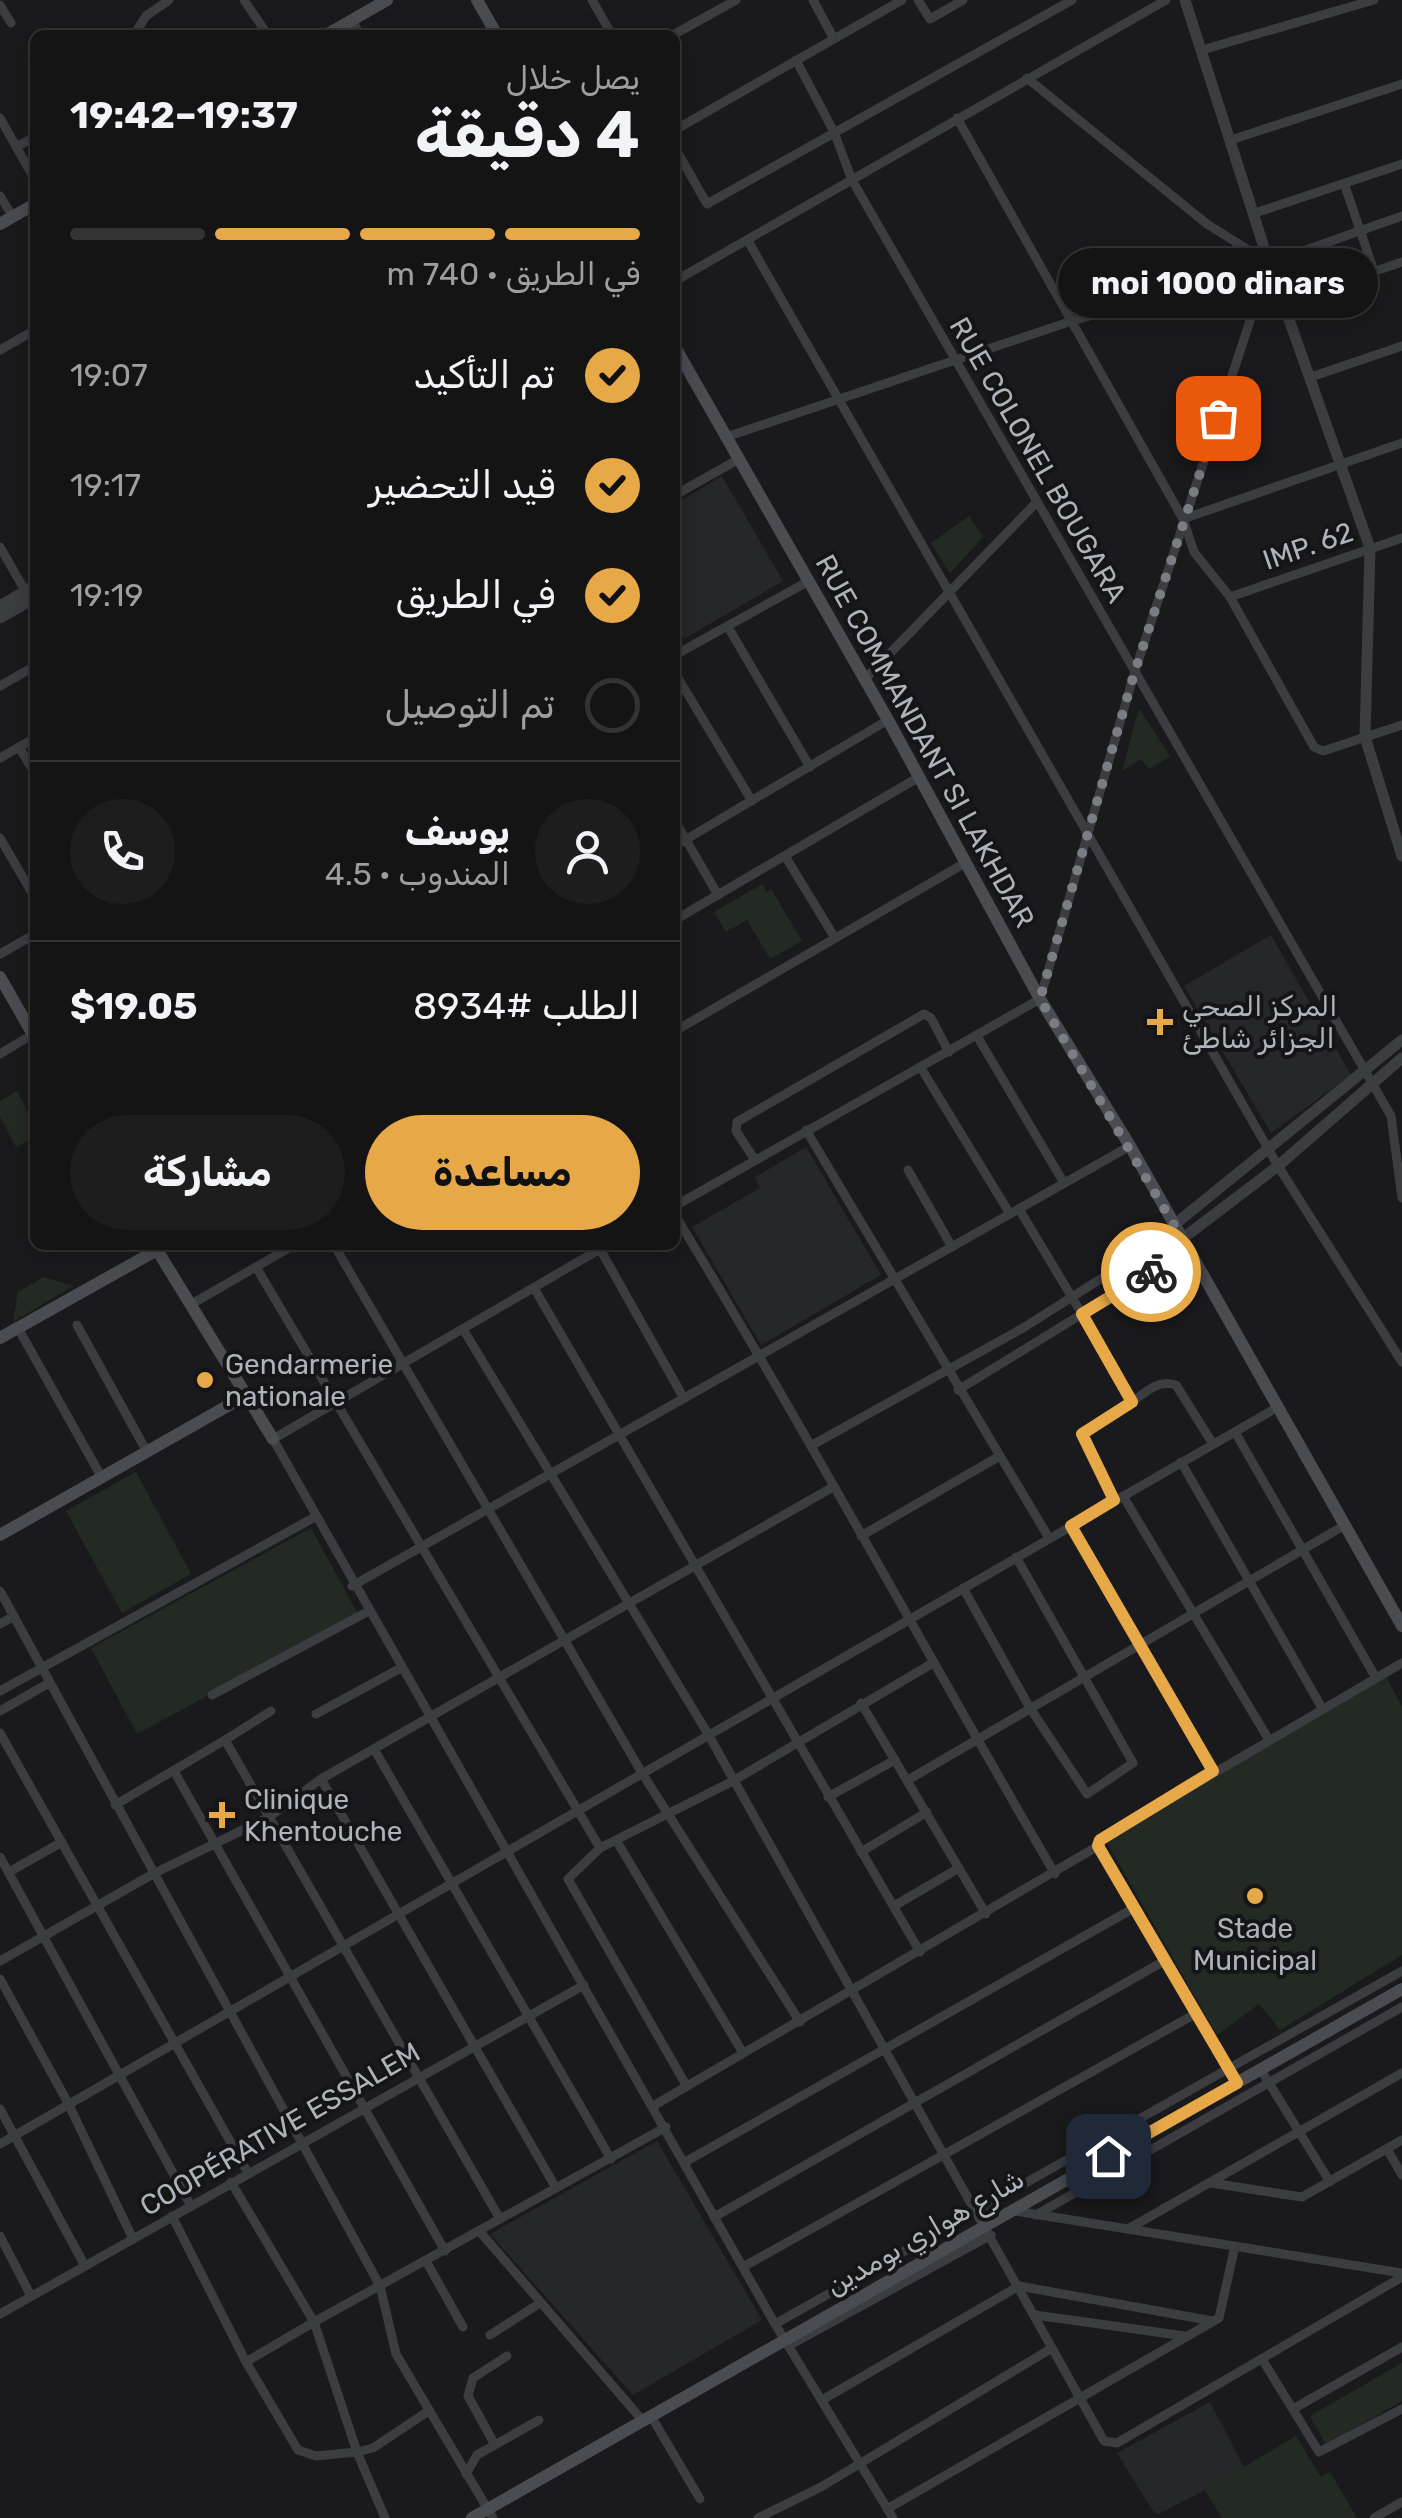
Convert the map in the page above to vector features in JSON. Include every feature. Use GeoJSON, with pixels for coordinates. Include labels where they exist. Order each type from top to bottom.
{"type":"FeatureCollection","features":[{"type":"Feature","properties":{"kind":"main road"},"geometry":{"type":"LineString","coordinates":[[335,30],[387,0]]}},
{"type":"Feature","properties":{"kind":"main road"},"geometry":{"type":"LineString","coordinates":[[477,0],[494,30]]}},
{"type":"Feature","properties":{"kind":"main road"},"geometry":{"type":"LineString","coordinates":[[6,220],[30,207]]}},
{"type":"Feature","properties":{"kind":"main road","name":"RUE COMMANDANT SI LAKHDAR"},"geometry":{"type":"LineString","coordinates":[[680,357],[920,777],[1040,999],[1130,1146],[1402,1626]]}},
{"type":"Feature","properties":{"kind":"main road"},"geometry":{"type":"LineString","coordinates":[[0,977],[30,1029]]}},
{"type":"Feature","properties":{"kind":"main road"},"geometry":{"type":"LineString","coordinates":[[0,1338],[151,1250]]}},
{"type":"Feature","properties":{"kind":"main road"},"geometry":{"type":"LineString","coordinates":[[158,1250],[272,1439]]}},
{"type":"Feature","properties":{"kind":"main road"},"geometry":{"type":"LineString","coordinates":[[0,1536],[245,1396]]}},
{"type":"Feature","properties":{"kind":"main road","name":"شارع هواري بومدين"},"geometry":{"type":"LineString","coordinates":[[472,2518],[490,2514],[647,2418],[989,2230],[1012,2211],[1234,2077],[1265,2076],[1402,1989]]}},
{"type":"Feature","properties":{"kind":"street"},"geometry":{"type":"LineString","coordinates":[[137,30],[146,16],[169,0]]}},
{"type":"Feature","properties":{"kind":"street"},"geometry":{"type":"LineString","coordinates":[[244,0],[265,30]]}},
{"type":"Feature","properties":{"kind":"street"},"geometry":{"type":"LineString","coordinates":[[592,0],[609,30]]}},
{"type":"Feature","properties":{"kind":"street"},"geometry":{"type":"LineString","coordinates":[[680,31],[736,0]]}},
{"type":"Feature","properties":{"kind":"street"},"geometry":{"type":"LineString","coordinates":[[812,0],[834,38]]}},
{"type":"Feature","properties":{"kind":"street"},"geometry":{"type":"LineString","coordinates":[[873,0],[880,12]]}},
{"type":"Feature","properties":{"kind":"street"},"geometry":{"type":"LineString","coordinates":[[680,127],[902,0]]}},
{"type":"Feature","properties":{"kind":"street"},"geometry":{"type":"LineString","coordinates":[[918,0],[930,19],[963,0]]}},
{"type":"Feature","properties":{"kind":"street"},"geometry":{"type":"LineString","coordinates":[[680,157],[707,204],[1064,1],[1072,0]]}},
{"type":"Feature","properties":{"kind":"street"},"geometry":{"type":"LineString","coordinates":[[680,278],[1166,0]]}},
{"type":"Feature","properties":{"kind":"street"},"geometry":{"type":"LineString","coordinates":[[1185,0],[1269,264],[1370,548],[1366,737],[1402,856]]}},
{"type":"Feature","properties":{"kind":"street"},"geometry":{"type":"LineString","coordinates":[[1202,50],[1374,0]]}},
{"type":"Feature","properties":{"kind":"street"},"geometry":{"type":"LineString","coordinates":[[0,5],[11,23]]}},
{"type":"Feature","properties":{"kind":"street"},"geometry":{"type":"LineString","coordinates":[[352,20],[357,30]]}},
{"type":"Feature","properties":{"kind":"street","name":"RUE COLONEL BOUGARA"},"geometry":{"type":"LineString","coordinates":[[796,60],[834,132],[852,180],[1391,1116],[1402,1194]]}},
{"type":"Feature","properties":{"kind":"street"},"geometry":{"type":"LineString","coordinates":[[1027,78],[1207,224],[1269,264]]}},
{"type":"Feature","properties":{"kind":"street"},"geometry":{"type":"LineString","coordinates":[[1232,140],[1402,84]]}},
{"type":"Feature","properties":{"kind":"street"},"geometry":{"type":"LineString","coordinates":[[0,118],[30,171]]}},
{"type":"Feature","properties":{"kind":"street"},"geometry":{"type":"LineString","coordinates":[[957,118],[1183,519],[1194,552],[1230,597],[1314,746],[1323,751],[1402,725]]}},
{"type":"Feature","properties":{"kind":"street"},"geometry":{"type":"LineString","coordinates":[[16,147],[30,140]]}},
{"type":"Feature","properties":{"kind":"street"},"geometry":{"type":"LineString","coordinates":[[1255,213],[1402,164]]}},
{"type":"Feature","properties":{"kind":"street"},"geometry":{"type":"LineString","coordinates":[[1344,183],[1374,271]]}},
{"type":"Feature","properties":{"kind":"street"},"geometry":{"type":"LineString","coordinates":[[0,196],[6,220]]}},
{"type":"Feature","properties":{"kind":"street"},"geometry":{"type":"LineString","coordinates":[[726,437],[1072,320],[1269,264],[1402,216]]}},
{"type":"Feature","properties":{"kind":"street"},"geometry":{"type":"LineString","coordinates":[[748,241],[1278,1166],[1402,1362]]}},
{"type":"Feature","properties":{"kind":"street"},"geometry":{"type":"LineString","coordinates":[[1284,302],[1402,262]]}},
{"type":"Feature","properties":{"kind":"street"},"geometry":{"type":"LineString","coordinates":[[680,1203],[1040,999],[1134,674],[1269,264]]}},
{"type":"Feature","properties":{"kind":"street"},"geometry":{"type":"LineString","coordinates":[[0,350],[30,333]]}},
{"type":"Feature","properties":{"kind":"street"},"geometry":{"type":"LineString","coordinates":[[1311,377],[1402,346]]}},
{"type":"Feature","properties":{"kind":"street"},"geometry":{"type":"LineString","coordinates":[[1183,519],[1402,443]]}},
{"type":"Feature","properties":{"kind":"street"},"geometry":{"type":"LineString","coordinates":[[680,492],[738,459]]}},
{"type":"Feature","properties":{"kind":"street"},"geometry":{"type":"LineString","coordinates":[[864,680],[1036,503]]}},
{"type":"Feature","properties":{"kind":"street","name":"IMP. 62"},"geometry":{"type":"LineString","coordinates":[[1230,597],[1402,538]]}},
{"type":"Feature","properties":{"kind":"street"},"geometry":{"type":"LineString","coordinates":[[0,547],[30,593]]}},
{"type":"Feature","properties":{"kind":"street"},"geometry":{"type":"LineString","coordinates":[[680,652],[808,582]]}},
{"type":"Feature","properties":{"kind":"street"},"geometry":{"type":"LineString","coordinates":[[0,606],[30,597]]}},
{"type":"Feature","properties":{"kind":"street"},"geometry":{"type":"LineString","coordinates":[[0,618],[30,597]]}},
{"type":"Feature","properties":{"kind":"street"},"geometry":{"type":"LineString","coordinates":[[728,627],[810,767]]}},
{"type":"Feature","properties":{"kind":"street"},"geometry":{"type":"LineString","coordinates":[[0,686],[30,669]]}},
{"type":"Feature","properties":{"kind":"street"},"geometry":{"type":"LineString","coordinates":[[680,681],[752,801]]}},
{"type":"Feature","properties":{"kind":"street"},"geometry":{"type":"LineString","coordinates":[[680,843],[888,720]]}},
{"type":"Feature","properties":{"kind":"street"},"geometry":{"type":"LineString","coordinates":[[0,758],[30,741]]}},
{"type":"Feature","properties":{"kind":"street"},"geometry":{"type":"LineString","coordinates":[[19,748],[30,766]]}},
{"type":"Feature","properties":{"kind":"street"},"geometry":{"type":"LineString","coordinates":[[680,917],[920,777]]}},
{"type":"Feature","properties":{"kind":"street"},"geometry":{"type":"LineString","coordinates":[[680,829],[718,895]]}},
{"type":"Feature","properties":{"kind":"street"},"geometry":{"type":"LineString","coordinates":[[0,838],[30,889]]}},
{"type":"Feature","properties":{"kind":"street"},"geometry":{"type":"LineString","coordinates":[[785,856],[835,938]]}},
{"type":"Feature","properties":{"kind":"street"},"geometry":{"type":"LineString","coordinates":[[680,1028],[965,863]]}},
{"type":"Feature","properties":{"kind":"street"},"geometry":{"type":"LineString","coordinates":[[0,954],[30,937]]}},
{"type":"Feature","properties":{"kind":"street"},"geometry":{"type":"LineString","coordinates":[[755,1160],[736,1131],[737,1122],[924,1014],[931,1018],[950,1052]]}},
{"type":"Feature","properties":{"kind":"street"},"geometry":{"type":"LineString","coordinates":[[977,1036],[1064,1183]]}},
{"type":"Feature","properties":{"kind":"street"},"geometry":{"type":"LineString","coordinates":[[0,1054],[30,1038]]}},
{"type":"Feature","properties":{"kind":"street"},"geometry":{"type":"LineString","coordinates":[[958,1390],[1082,1314],[1180,1236],[1278,1166],[1402,1040]]}},
{"type":"Feature","properties":{"kind":"street"},"geometry":{"type":"LineString","coordinates":[[814,1444],[1180,1236],[1271,1150],[1368,1076],[1402,1058]]}},
{"type":"Feature","properties":{"kind":"street"},"geometry":{"type":"LineString","coordinates":[[921,1068],[1082,1314],[1132,1402]]}},
{"type":"Feature","properties":{"kind":"street"},"geometry":{"type":"LineString","coordinates":[[806,1130],[1049,1538]]}},
{"type":"Feature","properties":{"kind":"street"},"geometry":{"type":"LineString","coordinates":[[352,1586],[682,1396],[762,1358],[1130,1146]]}},
{"type":"Feature","properties":{"kind":"street"},"geometry":{"type":"LineString","coordinates":[[908,1170],[952,1247]]}},
{"type":"Feature","properties":{"kind":"street"},"geometry":{"type":"LineString","coordinates":[[680,1223],[814,1444],[833,1486],[908,1620],[1055,1874]]}},
{"type":"Feature","properties":{"kind":"street"},"geometry":{"type":"LineString","coordinates":[[190,1305],[285,1250]]}},
{"type":"Feature","properties":{"kind":"street"},"geometry":{"type":"LineString","coordinates":[[337,1250],[563,1641],[800,2022]]}},
{"type":"Feature","properties":{"kind":"street"},"geometry":{"type":"LineString","coordinates":[[599,1250],[272,1439],[366,1612],[508,1850],[775,2324],[890,2513],[1224,2313],[1235,2246]]}},
{"type":"Feature","properties":{"kind":"street"},"geometry":{"type":"LineString","coordinates":[[606,1250],[682,1396]]}},
{"type":"Feature","properties":{"kind":"street"},"geometry":{"type":"LineString","coordinates":[[256,1267],[600,1848]]}},
{"type":"Feature","properties":{"kind":"street"},"geometry":{"type":"LineString","coordinates":[[534,1288],[920,1952]]}},
{"type":"Feature","properties":{"kind":"street"},"geometry":{"type":"LineString","coordinates":[[77,1325],[147,1452]]}},
{"type":"Feature","properties":{"kind":"street"},"geometry":{"type":"LineString","coordinates":[[18,1328],[102,1478]]}},
{"type":"Feature","properties":{"kind":"street"},"geometry":{"type":"LineString","coordinates":[[463,1329],[708,1734],[1104,2441],[1117,2443],[1402,2275]]}},
{"type":"Feature","properties":{"kind":"street"},"geometry":{"type":"LineString","coordinates":[[1212,1444],[1176,1385],[1167,1382],[1153,1386],[1082,1434],[1269,1740]]}},
{"type":"Feature","properties":{"kind":"street"},"geometry":{"type":"LineString","coordinates":[[0,2144],[1278,1407]]}},
{"type":"Feature","properties":{"kind":"street"},"geometry":{"type":"LineString","coordinates":[[1235,1432],[1376,1678]]}},
{"type":"Feature","properties":{"kind":"street"},"geometry":{"type":"LineString","coordinates":[[861,1536],[998,1457]]}},
{"type":"Feature","properties":{"kind":"street"},"geometry":{"type":"LineString","coordinates":[[1181,1462],[1322,1708]]}},
{"type":"Feature","properties":{"kind":"street"},"geometry":{"type":"LineString","coordinates":[[0,1962],[153,1874],[269,1816],[321,1778],[833,1486]]}},
{"type":"Feature","properties":{"kind":"street"},"geometry":{"type":"LineString","coordinates":[[0,1691],[315,1518]]}},
{"type":"Feature","properties":{"kind":"street"},"geometry":{"type":"LineString","coordinates":[[908,1780],[1345,1525]]}},
{"type":"Feature","properties":{"kind":"street"},"geometry":{"type":"LineString","coordinates":[[1071,1526],[1213,1771]]}},
{"type":"Feature","properties":{"kind":"street"},"geometry":{"type":"LineString","coordinates":[[963,1588],[1030,1708],[1087,1794],[1133,1763],[1016,1557]]}},
{"type":"Feature","properties":{"kind":"street"},"geometry":{"type":"LineString","coordinates":[[0,1591],[380,2286],[396,2354],[490,2514]]}},
{"type":"Feature","properties":{"kind":"street"},"geometry":{"type":"LineString","coordinates":[[212,1695],[366,1612]]}},
{"type":"Feature","properties":{"kind":"street"},"geometry":{"type":"LineString","coordinates":[[0,1624],[14,1616]]}},
{"type":"Feature","properties":{"kind":"street"},"geometry":{"type":"LineString","coordinates":[[686,2085],[568,1880],[600,1848],[733,1780],[933,1662]]}},
{"type":"Feature","properties":{"kind":"street"},"geometry":{"type":"LineString","coordinates":[[654,2106],[1055,1874],[1098,1846],[1100,1840],[1213,1771],[1402,1663]]}},
{"type":"Feature","properties":{"kind":"street"},"geometry":{"type":"LineString","coordinates":[[316,1714],[399,1670]]}},
{"type":"Feature","properties":{"kind":"street"},"geometry":{"type":"LineString","coordinates":[[0,1711],[50,1683]]}},
{"type":"Feature","properties":{"kind":"street"},"geometry":{"type":"LineString","coordinates":[[861,1703],[986,1914]]}},
{"type":"Feature","properties":{"kind":"street"},"geometry":{"type":"LineString","coordinates":[[115,1804],[271,1711]]}},
{"type":"Feature","properties":{"kind":"street"},"geometry":{"type":"LineString","coordinates":[[0,1732],[248,2173]]}},
{"type":"Feature","properties":{"kind":"street"},"geometry":{"type":"LineString","coordinates":[[225,1740],[500,2219]]}},
{"type":"Feature","properties":{"kind":"street"},"geometry":{"type":"LineString","coordinates":[[374,1749],[610,2159]]}},
{"type":"Feature","properties":{"kind":"street"},"geometry":{"type":"LineString","coordinates":[[828,1797],[895,1760]]}},
{"type":"Feature","properties":{"kind":"street"},"geometry":{"type":"LineString","coordinates":[[174,1771],[217,1841],[288,1976],[445,2251]]}},
{"type":"Feature","properties":{"kind":"street"},"geometry":{"type":"LineString","coordinates":[[321,1778],[556,2188]]}},
{"type":"Feature","properties":{"kind":"street"},"geometry":{"type":"LineString","coordinates":[[861,1852],[927,1812]]}},
{"type":"Feature","properties":{"kind":"street"},"geometry":{"type":"LineString","coordinates":[[616,1840],[743,2053]]}},
{"type":"Feature","properties":{"kind":"street"},"geometry":{"type":"LineString","coordinates":[[9,1872],[62,1842]]}},
{"type":"Feature","properties":{"kind":"street"},"geometry":{"type":"LineString","coordinates":[[1098,1846],[1234,2077]]}},
{"type":"Feature","properties":{"kind":"street"},"geometry":{"type":"LineString","coordinates":[[0,1857],[191,2206]]}},
{"type":"Feature","properties":{"kind":"street"},"geometry":{"type":"LineString","coordinates":[[894,1906],[959,1868]]}},
{"type":"Feature","properties":{"kind":"street"},"geometry":{"type":"LineString","coordinates":[[685,2162],[1134,1908]]}},
{"type":"Feature","properties":{"kind":"street"},"geometry":{"type":"LineString","coordinates":[[714,2217],[1164,1961]]}},
{"type":"Feature","properties":{"kind":"street"},"geometry":{"type":"LineString","coordinates":[[775,2324],[977,2210],[1234,2077],[1402,1971]]}},
{"type":"Feature","properties":{"kind":"street"},"geometry":{"type":"LineString","coordinates":[[0,1980],[68,2103],[133,2238]]}},
{"type":"Feature","properties":{"kind":"street","name":"COOPÉRATIVE ESSALEM"},"geometry":{"type":"LineString","coordinates":[[0,2314],[584,1985]]}},
{"type":"Feature","properties":{"kind":"street"},"geometry":{"type":"LineString","coordinates":[[1036,2214],[1265,2076],[1402,2007]]}},
{"type":"Feature","properties":{"kind":"street"},"geometry":{"type":"LineString","coordinates":[[743,2268],[1195,2014]]}},
{"type":"Feature","properties":{"kind":"street"},"geometry":{"type":"LineString","coordinates":[[1128,2229],[1402,2073]]}},
{"type":"Feature","properties":{"kind":"street"},"geometry":{"type":"LineString","coordinates":[[1265,2076],[1330,2182]]}},
{"type":"Feature","properties":{"kind":"street"},"geometry":{"type":"LineString","coordinates":[[0,2109],[84,2266]]}},
{"type":"Feature","properties":{"kind":"street"},"geometry":{"type":"LineString","coordinates":[[246,2362],[666,2127]]}},
{"type":"Feature","properties":{"kind":"street"},"geometry":{"type":"LineString","coordinates":[[1210,2182],[1296,2198],[1402,2140]]}},
{"type":"Feature","properties":{"kind":"street"},"geometry":{"type":"LineString","coordinates":[[1387,2148],[1402,2175]]}},
{"type":"Feature","properties":{"kind":"street"},"geometry":{"type":"LineString","coordinates":[[231,2182],[314,2322],[357,2452],[385,2518]]}},
{"type":"Feature","properties":{"kind":"street"},"geometry":{"type":"LineString","coordinates":[[1012,2211],[1402,2275]]}},
{"type":"Feature","properties":{"kind":"street"},"geometry":{"type":"LineString","coordinates":[[172,2216],[246,2362],[298,2450],[316,2456],[374,2448],[427,2412]]}},
{"type":"Feature","properties":{"kind":"street"},"geometry":{"type":"LineString","coordinates":[[481,2233],[647,2418],[700,2499]]}},
{"type":"Feature","properties":{"kind":"street"},"geometry":{"type":"LineString","coordinates":[[0,2236],[31,2296]]}},
{"type":"Feature","properties":{"kind":"street"},"geometry":{"type":"LineString","coordinates":[[426,2262],[463,2328]]}},
{"type":"Feature","properties":{"kind":"street"},"geometry":{"type":"LineString","coordinates":[[1379,2290],[1390,2271]]}},
{"type":"Feature","properties":{"kind":"street"},"geometry":{"type":"LineString","coordinates":[[822,2400],[1019,2286],[1213,2321]]}},
{"type":"Feature","properties":{"kind":"street"},"geometry":{"type":"LineString","coordinates":[[490,2335],[540,2303]]}},
{"type":"Feature","properties":{"kind":"street"},"geometry":{"type":"LineString","coordinates":[[1034,2315],[1188,2336]]}},
{"type":"Feature","properties":{"kind":"street"},"geometry":{"type":"LineString","coordinates":[[1292,2410],[1402,2347]]}},
{"type":"Feature","properties":{"kind":"street"},"geometry":{"type":"LineString","coordinates":[[758,2518],[1052,2348]]}},
{"type":"Feature","properties":{"kind":"street"},"geometry":{"type":"LineString","coordinates":[[495,2445],[468,2396],[473,2378],[506,2356]]}},
{"type":"Feature","properties":{"kind":"street"},"geometry":{"type":"LineString","coordinates":[[1262,2359],[1319,2452],[1325,2453],[1402,2408]]}},
{"type":"Feature","properties":{"kind":"street"},"geometry":{"type":"LineString","coordinates":[[466,2474],[476,2455],[539,2420]]}},
{"type":"Feature","properties":{"kind":"street"},"geometry":{"type":"LineString","coordinates":[[1374,2518],[1387,2515],[1402,2502]]}},
{"type":"Feature","properties":{"kind":"shaded area"},"geometry":{"type":"Polygon","coordinates":[[[722,476],[783,581],[684,639],[680,632],[680,501],[722,476]]]}},
{"type":"Feature","properties":{"kind":"shaded area"},"geometry":{"type":"Polygon","coordinates":[[[969,516],[983,537],[950,573],[931,543],[969,516]]]}},
{"type":"Feature","properties":{"kind":"shaded area"},"geometry":{"type":"Polygon","coordinates":[[[1139,708],[1170,756],[1149,769],[1141,759],[1122,771],[1139,708]]]}},
{"type":"Feature","properties":{"kind":"shaded area"},"geometry":{"type":"Polygon","coordinates":[[[762,884],[767,892],[771,889],[802,941],[770,959],[747,920],[726,932],[714,912],[762,884]]]}},
{"type":"Feature","properties":{"kind":"shaded area"},"geometry":{"type":"Polygon","coordinates":[[[1271,935],[1351,1075],[1271,1133],[1184,986],[1271,935]]]}},
{"type":"Feature","properties":{"kind":"shaded area"},"geometry":{"type":"Polygon","coordinates":[[[17,1091],[30,1116],[30,1140],[16,1147],[0,1117],[0,1101],[17,1091]]]}},
{"type":"Feature","properties":{"kind":"shaded area"},"geometry":{"type":"Polygon","coordinates":[[[806,1147],[881,1275],[761,1345],[692,1227],[760,1188],[755,1177],[806,1147]]]}},
{"type":"Feature","properties":{"kind":"shaded area"},"geometry":{"type":"Polygon","coordinates":[[[44,1277],[73,1286],[13,1322],[18,1292],[44,1277]]]}},
{"type":"Feature","properties":{"kind":"shaded area"},"geometry":{"type":"Polygon","coordinates":[[[136,1472],[191,1574],[122,1613],[66,1511],[136,1472]]]}},
{"type":"Feature","properties":{"kind":"shaded area"},"geometry":{"type":"Polygon","coordinates":[[[311,1528],[358,1614],[137,1734],[91,1648],[311,1528]]]}},
{"type":"Feature","properties":{"kind":"shaded area","name":"Stade Municipal"},"geometry":{"type":"Polygon","coordinates":[[[1386,1677],[1402,1706],[1402,1955],[1280,2030],[1259,2004],[1217,2035],[1106,1841],[1386,1677]]]}},
{"type":"Feature","properties":{"kind":"shaded area"},"geometry":{"type":"Polygon","coordinates":[[[657,2141],[762,2320],[633,2395],[490,2234],[657,2141]]]}},
{"type":"Feature","properties":{"kind":"shaded area"},"geometry":{"type":"Polygon","coordinates":[[[1402,2363],[1402,2401],[1326,2445],[1310,2416],[1402,2363]]]}},
{"type":"Feature","properties":{"kind":"shaded area"},"geometry":{"type":"Polygon","coordinates":[[[1210,2402],[1245,2469],[1159,2514],[1153,2511],[1117,2453],[1210,2402]]]}},
{"type":"Feature","properties":{"kind":"shaded area"},"geometry":{"type":"Polygon","coordinates":[[[1296,2436],[1321,2477],[1330,2472],[1357,2518],[1222,2518],[1205,2490],[1296,2436]]]}},
{"type":"Feature","properties":{"kind":"way so far"},"geometry":{"type":"LineString","coordinates":[[1151,1272],[1188,1249],[1040,999],[1134,674],[1218,418]]}},
{"type":"Feature","properties":{"kind":"place","name":"moi 1000 dinars"},"geometry":{"type":"Point","coordinates":[1218,418]}},
{"type":"Feature","properties":{"kind":"place","name":"المركز الصحي الجزائر شاطئ"},"geometry":{"type":"Point","coordinates":[1160,1022]}},
{"type":"Feature","properties":{"kind":"place","name":"Gendarmerie nationale"},"geometry":{"type":"Point","coordinates":[205,1380]}},
{"type":"Feature","properties":{"kind":"place","name":"Clinique Khentouche"},"geometry":{"type":"Point","coordinates":[222,1815]}},
{"type":"Feature","properties":{"kind":"place","name":"Stade Municipal"},"geometry":{"type":"Point","coordinates":[1255,1896]}},
{"type":"Feature","properties":{"kind":"route"},"geometry":{"type":"LineString","coordinates":[[1108,2156],[1237,2083],[1098,1846],[1100,1840],[1213,1771],[1071,1526],[1114,1500],[1082,1434],[1132,1402],[1082,1314],[1151,1272]]}}]}
